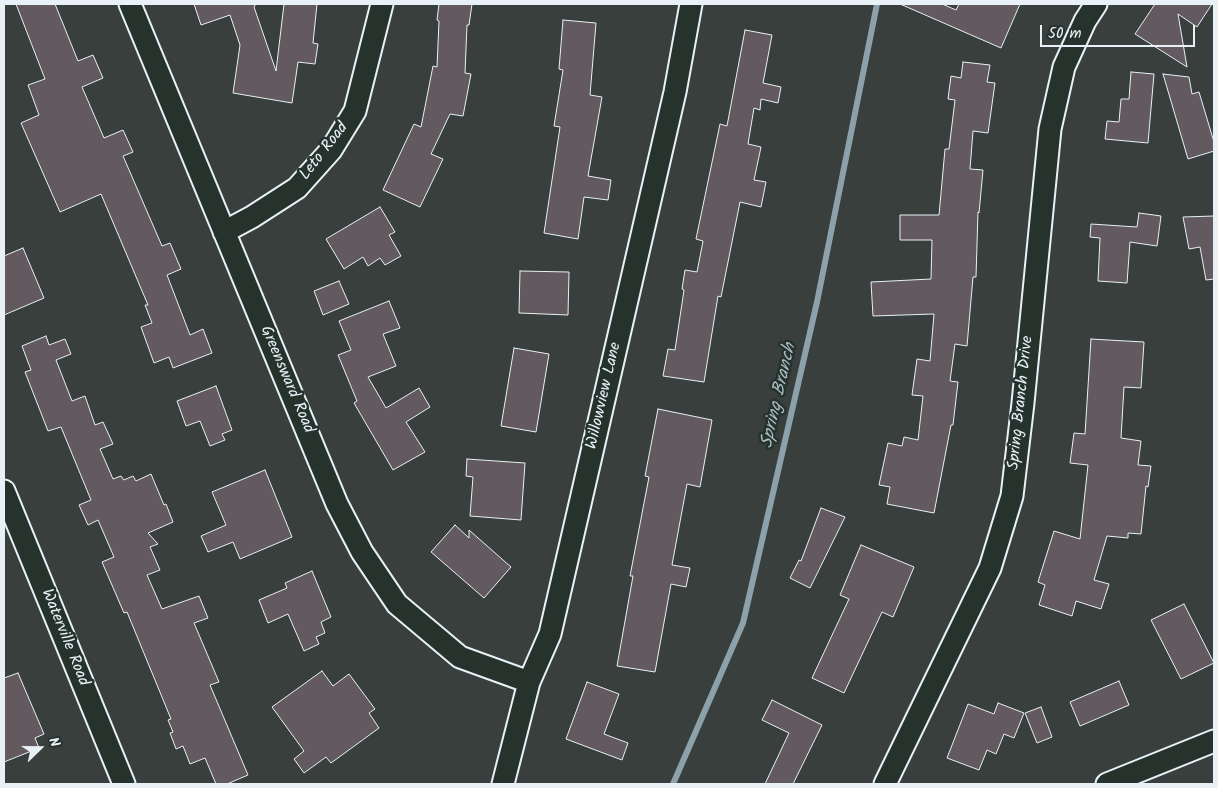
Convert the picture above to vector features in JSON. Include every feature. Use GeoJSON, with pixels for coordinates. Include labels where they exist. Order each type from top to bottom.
{"type":"FeatureCollection","features":[{"type":"Feature","properties":{"kind":"street","name":"Greensward Road"},"geometry":{"type":"LineString","coordinates":[[130,4],[337,504],[362,552],[398,604],[460,657],[530,682]]}},
{"type":"Feature","properties":{"kind":"street","name":"Leto Road"},"geometry":{"type":"LineString","coordinates":[[224,232],[252,217],[297,188],[331,150],[355,111],[382,4]]}},
{"type":"Feature","properties":{"kind":"street","name":"Willowview Lane"},"geometry":{"type":"LineString","coordinates":[[503,784],[530,682],[550,634],[674,92],[691,4]]}},
{"type":"Feature","properties":{"kind":"street","name":"Spring Branch Drive"},"geometry":{"type":"LineString","coordinates":[[885,784],[990,568],[1012,496],[1050,129],[1064,67],[1085,21],[1096,4]]}},
{"type":"Feature","properties":{"kind":"street","name":"Waterville Road"},"geometry":{"type":"LineString","coordinates":[[4,491],[124,784]]}},
{"type":"Feature","properties":{"kind":"street"},"geometry":{"type":"LineString","coordinates":[[1107,784],[1214,741]]}},
{"type":"Feature","properties":{"kind":"building"},"geometry":{"type":"Polygon","coordinates":[[[16,4],[55,4],[78,61],[93,55],[103,78],[82,87],[104,138],[123,130],[133,152],[123,156],[162,246],[170,243],[181,269],[167,275],[190,335],[203,329],[212,353],[173,368],[169,357],[154,363],[141,327],[152,323],[145,305],[148,305],[101,194],[60,212],[21,123],[39,115],[28,85],[45,79],[16,4]]]}},
{"type":"Feature","properties":{"kind":"building"},"geometry":{"type":"Polygon","coordinates":[[[194,4],[255,4],[254,7],[276,71],[284,4],[317,4],[313,43],[318,44],[315,64],[298,62],[292,103],[233,93],[240,45],[230,15],[201,25],[194,4]]]}},
{"type":"Feature","properties":{"kind":"building"},"geometry":{"type":"Polygon","coordinates":[[[439,4],[472,4],[469,25],[467,25],[465,73],[471,74],[463,116],[450,114],[431,154],[443,159],[420,207],[383,190],[414,124],[421,127],[433,66],[437,67],[439,4]]]}},
{"type":"Feature","properties":{"kind":"building"},"geometry":{"type":"Polygon","coordinates":[[[900,4],[942,4],[956,10],[959,4],[1020,4],[1001,48],[900,4]]]}},
{"type":"Feature","properties":{"kind":"building"},"geometry":{"type":"Polygon","coordinates":[[[1155,4],[1212,4],[1197,27],[1178,14],[1187,67],[1135,34],[1155,4]]]}},
{"type":"Feature","properties":{"kind":"building"},"geometry":{"type":"Polygon","coordinates":[[[563,20],[596,23],[590,95],[602,97],[588,176],[611,180],[608,200],[584,197],[578,239],[544,233],[560,127],[554,126],[563,70],[559,69],[563,20]]]}},
{"type":"Feature","properties":{"kind":"building"},"geometry":{"type":"Polygon","coordinates":[[[745,30],[772,35],[763,83],[781,87],[778,103],[761,99],[760,110],[754,108],[748,144],[761,147],[754,180],[766,182],[761,207],[740,202],[721,297],[718,296],[704,382],[663,376],[668,349],[675,350],[685,270],[697,272],[703,241],[696,239],[720,124],[727,126],[745,30]]]}},
{"type":"Feature","properties":{"kind":"building"},"geometry":{"type":"Polygon","coordinates":[[[963,62],[990,65],[987,82],[995,83],[988,133],[973,131],[970,169],[983,170],[978,212],[976,277],[973,277],[967,346],[955,344],[950,381],[958,382],[953,425],[951,425],[934,513],[887,504],[890,487],[879,485],[888,443],[902,446],[904,437],[918,440],[923,396],[912,395],[917,359],[930,361],[934,314],[873,316],[871,282],[931,279],[932,240],[900,240],[900,215],[939,215],[945,149],[949,149],[955,100],[948,99],[951,76],[961,78],[963,62]]]}},
{"type":"Feature","properties":{"kind":"building"},"geometry":{"type":"Polygon","coordinates":[[[1131,72],[1154,74],[1148,143],[1105,139],[1107,121],[1119,122],[1121,99],[1129,99],[1131,72]]]}},
{"type":"Feature","properties":{"kind":"building"},"geometry":{"type":"Polygon","coordinates":[[[1163,74],[1189,77],[1192,94],[1199,92],[1214,142],[1214,151],[1188,159],[1163,74]]]}},
{"type":"Feature","properties":{"kind":"building"},"geometry":{"type":"Polygon","coordinates":[[[380,207],[395,232],[389,235],[401,256],[385,265],[380,258],[368,266],[363,257],[344,269],[326,239],[380,207]]]}},
{"type":"Feature","properties":{"kind":"building"},"geometry":{"type":"Polygon","coordinates":[[[1139,213],[1161,216],[1157,246],[1130,242],[1127,283],[1098,281],[1100,238],[1090,237],[1091,224],[1137,227],[1139,213]]]}},
{"type":"Feature","properties":{"kind":"building"},"geometry":{"type":"Polygon","coordinates":[[[1214,216],[1214,279],[1206,280],[1200,247],[1189,249],[1183,217],[1214,216]]]}},
{"type":"Feature","properties":{"kind":"building"},"geometry":{"type":"Polygon","coordinates":[[[23,248],[44,298],[4,315],[4,256],[23,248]]]}},
{"type":"Feature","properties":{"kind":"building"},"geometry":{"type":"Polygon","coordinates":[[[520,271],[569,272],[568,315],[519,313],[520,271]]]}},
{"type":"Feature","properties":{"kind":"building"},"geometry":{"type":"Polygon","coordinates":[[[339,281],[349,304],[323,315],[314,291],[339,281]]]}},
{"type":"Feature","properties":{"kind":"building"},"geometry":{"type":"Polygon","coordinates":[[[389,301],[400,328],[383,334],[396,366],[368,377],[386,408],[419,388],[430,407],[406,422],[425,452],[393,470],[354,403],[357,401],[338,355],[351,350],[339,321],[389,301]]]}},
{"type":"Feature","properties":{"kind":"building"},"geometry":{"type":"Polygon","coordinates":[[[46,336],[49,345],[65,339],[71,354],[56,360],[72,401],[85,396],[95,425],[103,422],[113,444],[100,449],[113,479],[121,476],[124,480],[133,476],[136,481],[151,474],[164,505],[166,504],[173,522],[148,533],[158,544],[150,547],[160,570],[147,575],[162,609],[199,596],[208,618],[194,623],[219,682],[210,685],[248,775],[227,784],[216,784],[205,758],[190,764],[183,746],[176,749],[170,733],[173,732],[168,720],[171,719],[127,612],[124,613],[102,562],[114,557],[98,520],[88,525],[79,505],[91,500],[61,427],[48,431],[25,372],[31,370],[22,346],[46,336]]]}},
{"type":"Feature","properties":{"kind":"building"},"geometry":{"type":"Polygon","coordinates":[[[1091,339],[1144,342],[1141,388],[1124,387],[1121,438],[1141,441],[1138,465],[1151,466],[1148,487],[1146,486],[1141,534],[1128,533],[1128,538],[1107,536],[1094,580],[1109,584],[1101,609],[1076,601],[1072,616],[1039,605],[1045,585],[1038,582],[1054,531],[1080,539],[1088,465],[1070,463],[1074,433],[1085,434],[1091,339]]]}},
{"type":"Feature","properties":{"kind":"building"},"geometry":{"type":"Polygon","coordinates":[[[514,348],[549,354],[536,432],[501,426],[514,348]]]}},
{"type":"Feature","properties":{"kind":"building"},"geometry":{"type":"Polygon","coordinates":[[[216,386],[232,430],[222,434],[225,440],[210,446],[200,421],[186,426],[177,401],[216,386]]]}},
{"type":"Feature","properties":{"kind":"building"},"geometry":{"type":"Polygon","coordinates":[[[658,409],[712,420],[700,487],[687,484],[672,565],[690,568],[686,587],[671,584],[655,672],[617,666],[633,576],[630,576],[649,477],[645,476],[658,409]]]}},
{"type":"Feature","properties":{"kind":"building"},"geometry":{"type":"Polygon","coordinates":[[[467,459],[525,463],[521,520],[470,516],[473,477],[466,476],[467,459]]]}},
{"type":"Feature","properties":{"kind":"building"},"geometry":{"type":"Polygon","coordinates":[[[265,470],[292,537],[240,559],[233,542],[208,552],[201,536],[226,525],[212,492],[265,470]]]}},
{"type":"Feature","properties":{"kind":"building"},"geometry":{"type":"Polygon","coordinates":[[[821,508],[845,517],[810,588],[790,578],[799,560],[801,561],[821,508]]]}},
{"type":"Feature","properties":{"kind":"building"},"geometry":{"type":"Polygon","coordinates":[[[455,525],[469,538],[469,530],[511,567],[484,598],[431,552],[455,525]]]}},
{"type":"Feature","properties":{"kind":"building"},"geometry":{"type":"Polygon","coordinates":[[[861,545],[914,567],[893,617],[882,612],[844,693],[812,678],[849,599],[840,595],[861,545]]]}},
{"type":"Feature","properties":{"kind":"building"},"geometry":{"type":"Polygon","coordinates":[[[312,571],[331,617],[321,622],[325,633],[316,637],[319,644],[304,651],[288,614],[268,623],[259,600],[287,588],[285,583],[312,571]]]}},
{"type":"Feature","properties":{"kind":"building"},"geometry":{"type":"Polygon","coordinates":[[[1184,604],[1214,663],[1181,679],[1151,620],[1184,604]]]}},
{"type":"Feature","properties":{"kind":"building"},"geometry":{"type":"Polygon","coordinates":[[[322,671],[333,686],[349,674],[375,709],[369,713],[379,728],[331,763],[326,757],[304,773],[294,759],[304,751],[272,707],[322,671]]]}},
{"type":"Feature","properties":{"kind":"building"},"geometry":{"type":"Polygon","coordinates":[[[18,673],[44,734],[35,738],[39,748],[4,762],[4,678],[18,673]]]}},
{"type":"Feature","properties":{"kind":"building"},"geometry":{"type":"Polygon","coordinates":[[[1119,681],[1129,705],[1080,726],[1070,702],[1119,681]]]}},
{"type":"Feature","properties":{"kind":"building"},"geometry":{"type":"Polygon","coordinates":[[[587,682],[619,694],[604,734],[628,743],[622,760],[566,739],[587,682]]]}},
{"type":"Feature","properties":{"kind":"building"},"geometry":{"type":"Polygon","coordinates":[[[772,700],[822,725],[793,784],[765,784],[789,733],[762,720],[772,700]]]}},
{"type":"Feature","properties":{"kind":"building"},"geometry":{"type":"Polygon","coordinates":[[[998,703],[1024,713],[1014,738],[1004,734],[996,754],[987,750],[979,770],[947,758],[968,704],[994,714],[998,703]]]}},
{"type":"Feature","properties":{"kind":"building"},"geometry":{"type":"Polygon","coordinates":[[[1041,707],[1052,737],[1037,743],[1025,713],[1041,707]]]}},
{"type":"Feature","properties":{"kind":"waterway","name":"Spring Branch"},"geometry":{"type":"LineString","coordinates":[[673,784],[743,623],[817,302],[877,4]]}}]}
